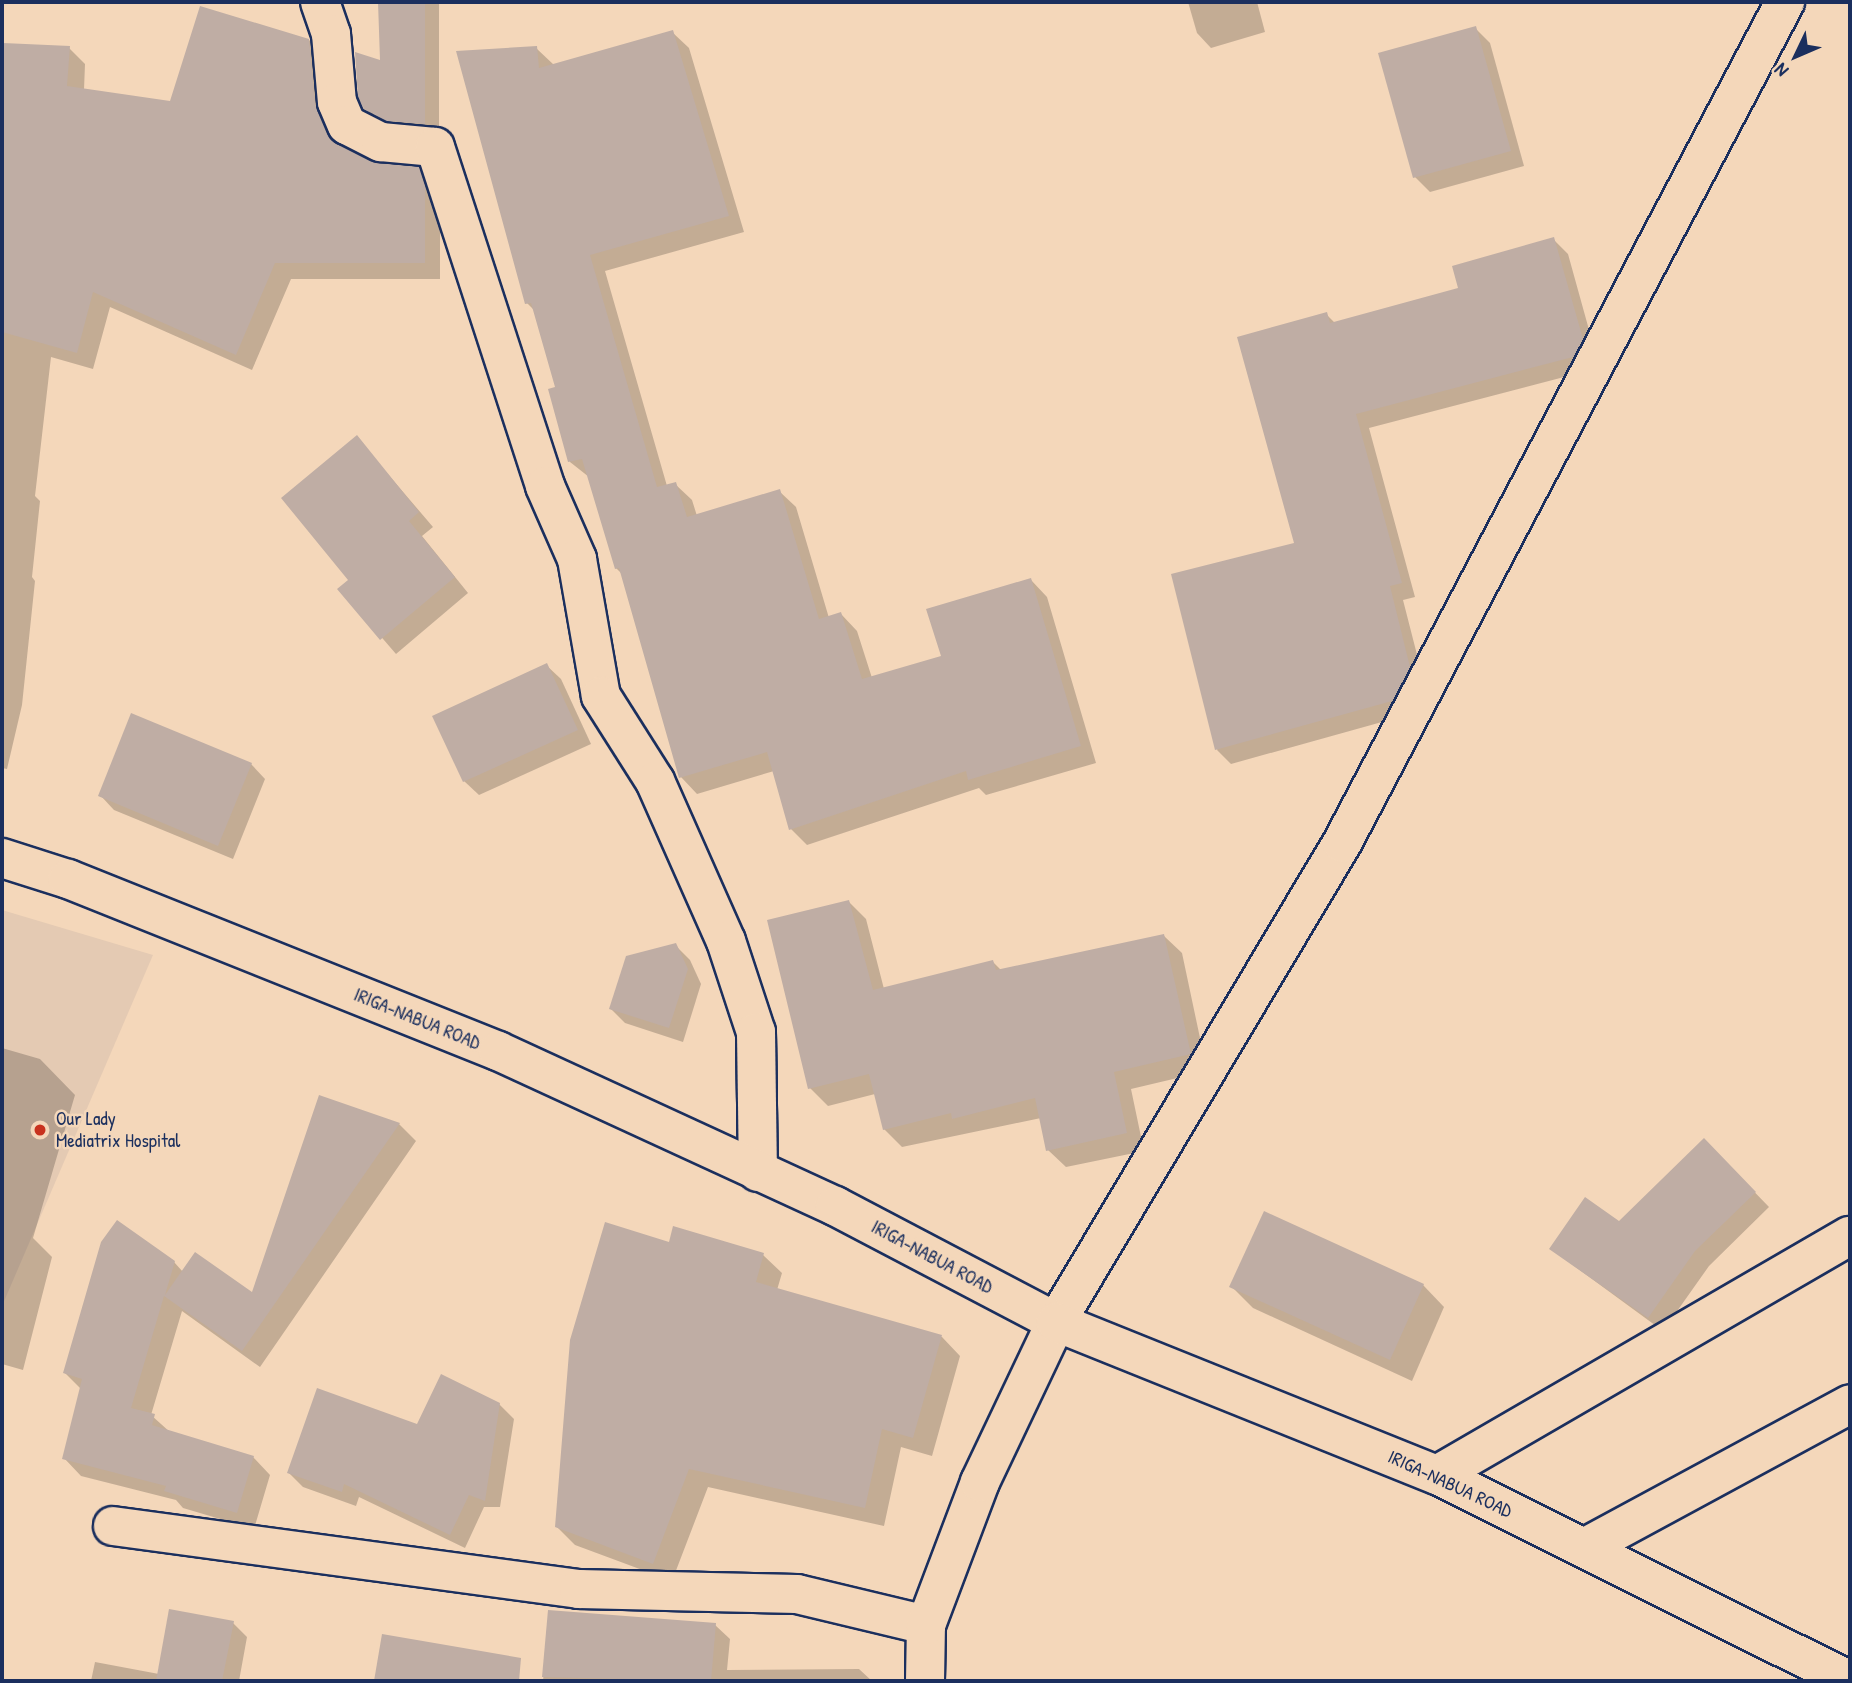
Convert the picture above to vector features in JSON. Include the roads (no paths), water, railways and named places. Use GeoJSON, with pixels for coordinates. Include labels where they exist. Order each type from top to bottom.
{"type":"FeatureCollection","features":[{"type":"Feature","properties":{"kind":"street"},"geometry":{"type":"LineString","coordinates":[[320,2],[331,34],[337,102],[347,125],[381,142],[435,147],[545,486],[577,559],[601,696],[655,781],[726,941],[756,1032],[758,1172]]}},
{"type":"Feature","properties":{"kind":"street"},"geometry":{"type":"LineString","coordinates":[[925,1681],[926,1625],[981,1482],[1056,1322],[1342,843],[1785,2]]}},
{"type":"Feature","properties":{"kind":"street","name":"IRIGA-NABUA ROAD"},"geometry":{"type":"LineString","coordinates":[[2,858],[68,879],[498,1051],[835,1206],[1056,1322],[1437,1475],[1849,1678]]}},
{"type":"Feature","properties":{"kind":"street"},"geometry":{"type":"LineString","coordinates":[[1437,1475],[1850,1236]]}},
{"type":"Feature","properties":{"kind":"street"},"geometry":{"type":"LineString","coordinates":[[1584,1548],[1850,1404]]}},
{"type":"Feature","properties":{"kind":"street"},"geometry":{"type":"LineString","coordinates":[[113,1526],[579,1589],[797,1594],[926,1625]]}},
{"type":"Feature","properties":{"kind":"place","name":"Our Lady Mediatrix Hospital"},"geometry":{"type":"Point","coordinates":[40,1130]}}]}
